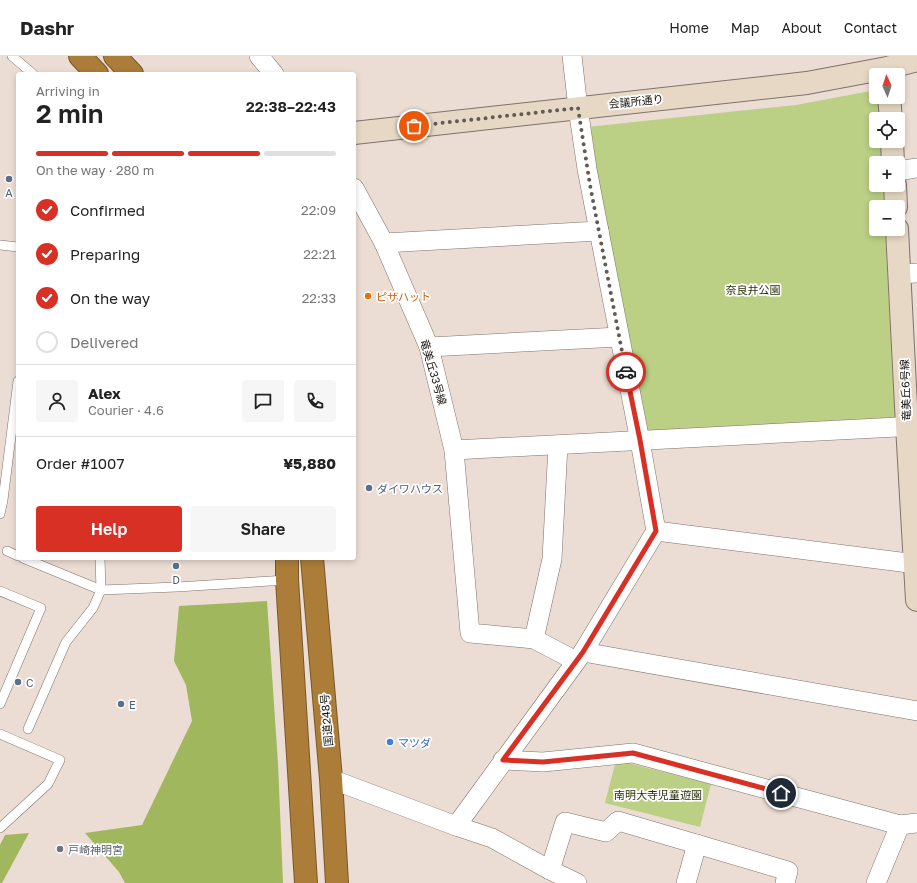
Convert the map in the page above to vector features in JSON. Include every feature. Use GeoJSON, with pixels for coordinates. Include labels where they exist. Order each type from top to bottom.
{"type":"FeatureCollection","features":[{"type":"Feature","properties":{"kind":"highway"},"geometry":{"type":"LineString","coordinates":[[80,56],[95,72]]}},
{"type":"Feature","properties":{"kind":"highway"},"geometry":{"type":"LineString","coordinates":[[115,56],[130,72]]}},
{"type":"Feature","properties":{"kind":"highway"},"geometry":{"type":"LineString","coordinates":[[287,560],[306,883]]}},
{"type":"Feature","properties":{"kind":"highway","name":"国道248号"},"geometry":{"type":"LineString","coordinates":[[312,560],[331,779],[337,883]]}},
{"type":"Feature","properties":{"kind":"street"},"geometry":{"type":"LineString","coordinates":[[259,56],[272,72]]}},
{"type":"Feature","properties":{"kind":"street"},"geometry":{"type":"LineString","coordinates":[[456,826],[579,656],[656,531],[588,170],[578,108],[572,56]]}},
{"type":"Feature","properties":{"kind":"street","name":"会議所通り"},"geometry":{"type":"LineString","coordinates":[[356,133],[807,83],[917,60]]}},
{"type":"Feature","properties":{"kind":"street"},"geometry":{"type":"LineString","coordinates":[[905,170],[917,168]]}},
{"type":"Feature","properties":{"kind":"street","name":"竜美丘33号線"},"geometry":{"type":"LineString","coordinates":[[356,192],[384,243],[429,347],[454,450],[470,634],[534,639]]}},
{"type":"Feature","properties":{"kind":"street"},"geometry":{"type":"LineString","coordinates":[[384,243],[599,231]]}},
{"type":"Feature","properties":{"kind":"street","name":"竜美丘6号線"},"geometry":{"type":"LineString","coordinates":[[899,236],[908,273],[917,600]]}},
{"type":"Feature","properties":{"kind":"street"},"geometry":{"type":"LineString","coordinates":[[429,347],[619,336]]}},
{"type":"Feature","properties":{"kind":"street"},"geometry":{"type":"LineString","coordinates":[[454,450],[912,426]]}},
{"type":"Feature","properties":{"kind":"street"},"geometry":{"type":"LineString","coordinates":[[558,445],[552,559],[534,639],[579,656],[917,711]]}},
{"type":"Feature","properties":{"kind":"street"},"geometry":{"type":"LineString","coordinates":[[656,531],[916,564]]}},
{"type":"Feature","properties":{"kind":"street"},"geometry":{"type":"LineString","coordinates":[[503,760],[543,762],[633,753],[908,824],[876,883]]}},
{"type":"Feature","properties":{"kind":"street"},"geometry":{"type":"LineString","coordinates":[[331,779],[492,838],[577,883]]}},
{"type":"Feature","properties":{"kind":"street"},"geometry":{"type":"LineString","coordinates":[[550,870],[566,822],[606,832],[618,821],[788,871],[785,883]]}},
{"type":"Feature","properties":{"kind":"street"},"geometry":{"type":"LineString","coordinates":[[686,883],[697,844]]}},
{"type":"Feature","properties":{"kind":"lane"},"geometry":{"type":"LineString","coordinates":[[12,56],[31,72]]}},
{"type":"Feature","properties":{"kind":"lane"},"geometry":{"type":"LineString","coordinates":[[0,245],[16,247]]}},
{"type":"Feature","properties":{"kind":"lane"},"geometry":{"type":"LineString","coordinates":[[0,514],[16,397]]}},
{"type":"Feature","properties":{"kind":"lane"},"geometry":{"type":"LineString","coordinates":[[7,551],[16,555]]}},
{"type":"Feature","properties":{"kind":"lane"},"geometry":{"type":"LineString","coordinates":[[28,560],[102,590],[287,580]]}},
{"type":"Feature","properties":{"kind":"lane"},"geometry":{"type":"LineString","coordinates":[[28,729],[66,642],[93,608],[102,590],[100,560]]}},
{"type":"Feature","properties":{"kind":"lane"},"geometry":{"type":"LineString","coordinates":[[0,591],[41,608],[0,704]]}},
{"type":"Feature","properties":{"kind":"lane"},"geometry":{"type":"LineString","coordinates":[[0,734],[60,760],[48,784],[0,828]]}},
{"type":"Feature","properties":{"kind":"green space","name":"奈良井公園"},"geometry":{"type":"Polygon","coordinates":[[[869,91],[869,104],[879,104],[880,112],[869,112],[869,148],[881,148],[882,156],[869,156],[869,192],[883,192],[884,200],[869,200],[869,236],[885,236],[895,420],[643,434],[587,127],[796,105],[869,91]]]}},
{"type":"Feature","properties":{"kind":"green space"},"geometry":{"type":"Polygon","coordinates":[[[267,601],[278,763],[283,883],[125,883],[119,872],[85,833],[142,825],[192,721],[186,685],[174,661],[179,606],[267,601]]]}},
{"type":"Feature","properties":{"kind":"green space","name":"南明大寺児童遊園"},"geometry":{"type":"Polygon","coordinates":[[[616,760],[711,784],[700,827],[605,803],[616,760]]]}},
{"type":"Feature","properties":{"kind":"green space"},"geometry":{"type":"Polygon","coordinates":[[[29,833],[2,883],[0,883],[0,845],[5,835],[29,833]]]}},
{"type":"Feature","properties":{"kind":"way so far"},"geometry":{"type":"LineString","coordinates":[[414,126],[578,108],[590,185],[626,372]]}},
{"type":"Feature","properties":{"kind":"place","name":"A"},"geometry":{"type":"Point","coordinates":[9,179]}},
{"type":"Feature","properties":{"kind":"place","name":"ピザハット"},"geometry":{"type":"Point","coordinates":[368,296]}},
{"type":"Feature","properties":{"kind":"place","name":"ダイワハウス"},"geometry":{"type":"Point","coordinates":[369,488]}},
{"type":"Feature","properties":{"kind":"place","name":"D"},"geometry":{"type":"Point","coordinates":[176,566]}},
{"type":"Feature","properties":{"kind":"place","name":"C"},"geometry":{"type":"Point","coordinates":[18,682]}},
{"type":"Feature","properties":{"kind":"place","name":"E"},"geometry":{"type":"Point","coordinates":[121,704]}},
{"type":"Feature","properties":{"kind":"place","name":"マツダ"},"geometry":{"type":"Point","coordinates":[390,742]}},
{"type":"Feature","properties":{"kind":"place","name":"戸崎神明宮"},"geometry":{"type":"Point","coordinates":[60,849]}},
{"type":"Feature","properties":{"kind":"route"},"geometry":{"type":"LineString","coordinates":[[626,372],[656,531],[583,652],[503,760],[543,762],[633,753],[781,793]]}}]}
